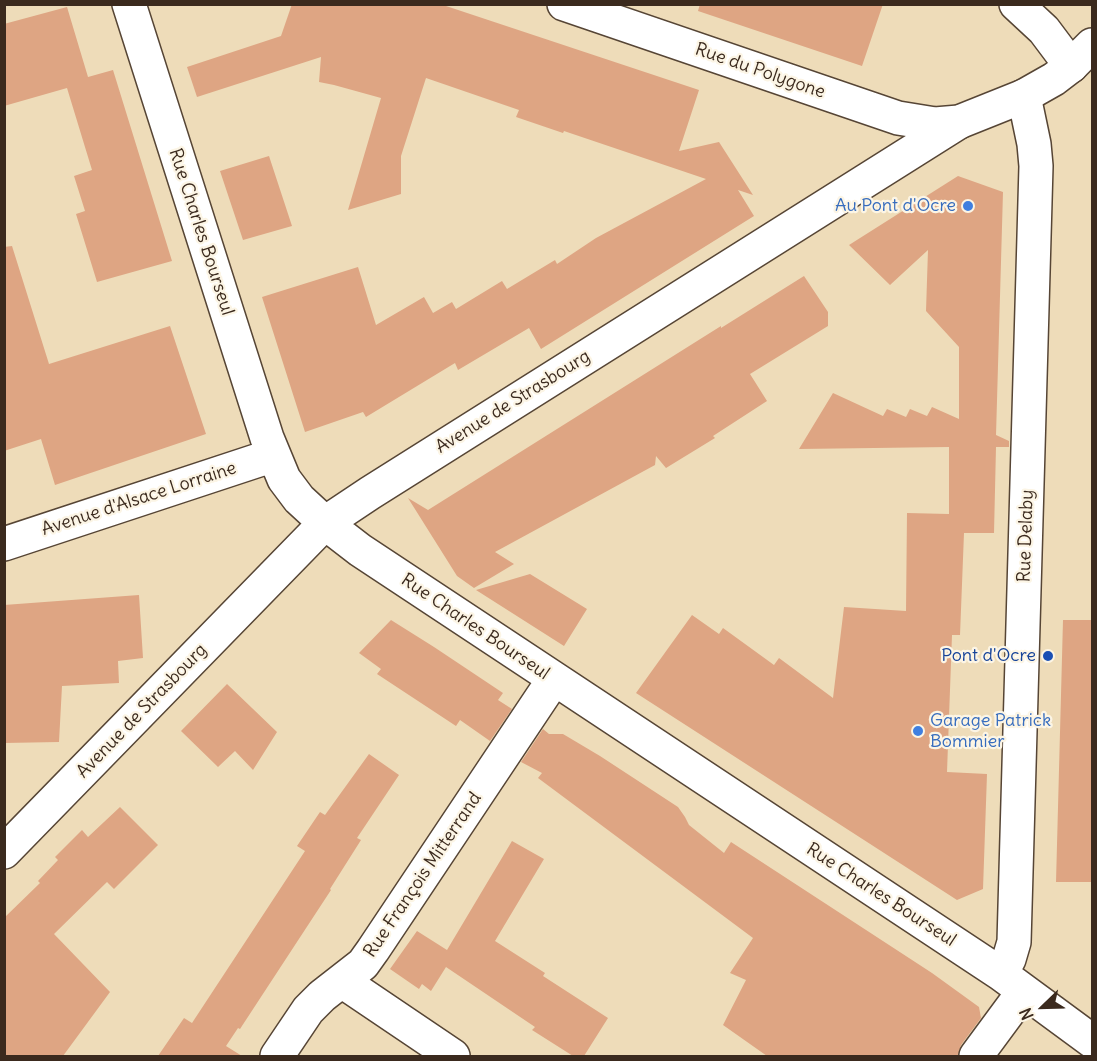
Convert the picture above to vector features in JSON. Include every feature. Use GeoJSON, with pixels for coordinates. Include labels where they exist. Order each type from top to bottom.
{"type":"FeatureCollection","features":[{"type":"Feature","properties":{"kind":"street","name":"Rue Charles Bourseul"},"geometry":{"type":"LineString","coordinates":[[129,4],[273,455],[284,479],[299,499],[325,524],[360,550],[1012,982],[1092,1041]]}},
{"type":"Feature","properties":{"kind":"street","name":"Rue du Polygone"},"geometry":{"type":"LineString","coordinates":[[564,4],[898,118],[935,124],[959,122]]}},
{"type":"Feature","properties":{"kind":"street"},"geometry":{"type":"LineString","coordinates":[[1016,4],[1044,30],[1082,56]]}},
{"type":"Feature","properties":{"kind":"street","name":"Avenue de Strasbourg"},"geometry":{"type":"LineString","coordinates":[[4,852],[325,524],[380,486],[959,122],[1024,96],[1054,79],[1082,56]]}},
{"type":"Feature","properties":{"kind":"street","name":"Rue Delaby"},"geometry":{"type":"LineString","coordinates":[[976,1056],[1012,982],[1009,959],[1014,942],[1036,166],[1024,96]]}},
{"type":"Feature","properties":{"kind":"street","name":"Avenue d'Alsace Lorraine"},"geometry":{"type":"LineString","coordinates":[[4,543],[273,455]]}},
{"type":"Feature","properties":{"kind":"street","name":"Rue François Mitterrand"},"geometry":{"type":"LineString","coordinates":[[277,1056],[308,1011],[322,996],[363,964],[374,950],[554,680]]}},
{"type":"Feature","properties":{"kind":"street"},"geometry":{"type":"LineString","coordinates":[[342,981],[453,1056]]}},
{"type":"Feature","properties":{"kind":"building"},"geometry":{"type":"Polygon","coordinates":[[[292,4],[440,4],[699,90],[679,151],[719,142],[753,195],[738,190],[754,216],[541,349],[529,328],[458,370],[455,363],[366,417],[363,412],[305,432],[262,297],[358,267],[376,325],[424,297],[433,313],[452,302],[456,309],[502,281],[507,289],[555,260],[557,264],[596,238],[706,179],[516,117],[519,110],[426,78],[401,156],[401,194],[348,210],[381,98],[319,82],[321,57],[197,97],[187,67],[281,36],[292,4]]]}},
{"type":"Feature","properties":{"kind":"building"},"geometry":{"type":"Polygon","coordinates":[[[700,4],[883,4],[862,66],[698,11],[700,4]]]}},
{"type":"Feature","properties":{"kind":"building"},"geometry":{"type":"Polygon","coordinates":[[[67,7],[88,77],[113,70],[172,261],[97,282],[76,214],[85,211],[74,176],[92,170],[67,88],[4,106],[4,24],[67,7]]]}},
{"type":"Feature","properties":{"kind":"building"},"geometry":{"type":"Polygon","coordinates":[[[269,156],[292,226],[243,240],[220,171],[269,156]]]}},
{"type":"Feature","properties":{"kind":"building"},"geometry":{"type":"Polygon","coordinates":[[[958,176],[1003,192],[996,435],[1009,441],[1009,447],[996,447],[994,533],[964,533],[960,635],[952,635],[947,772],[987,774],[983,889],[957,900],[636,693],[692,615],[719,634],[723,628],[774,665],[779,658],[833,698],[844,607],[906,611],[907,513],[949,514],[949,447],[799,449],[833,393],[883,416],[887,409],[906,417],[910,409],[927,416],[932,407],[959,419],[959,347],[926,311],[928,250],[890,285],[849,245],[958,176]]]}},
{"type":"Feature","properties":{"kind":"building"},"geometry":{"type":"Polygon","coordinates":[[[12,246],[49,364],[170,326],[206,434],[55,485],[41,439],[4,451],[4,247],[12,246]]]}},
{"type":"Feature","properties":{"kind":"building"},"geometry":{"type":"Polygon","coordinates":[[[804,276],[828,312],[828,326],[750,374],[767,401],[713,436],[715,438],[666,468],[656,456],[655,465],[495,552],[514,564],[474,588],[457,576],[408,498],[428,510],[804,276]]]}},
{"type":"Feature","properties":{"kind":"building"},"geometry":{"type":"Polygon","coordinates":[[[530,574],[587,609],[564,646],[476,590],[530,574]]]}},
{"type":"Feature","properties":{"kind":"building"},"geometry":{"type":"Polygon","coordinates":[[[139,595],[143,658],[118,661],[119,683],[62,686],[59,742],[4,743],[4,605],[139,595]]]}},
{"type":"Feature","properties":{"kind":"building"},"geometry":{"type":"Polygon","coordinates":[[[391,620],[503,693],[498,700],[512,709],[490,741],[460,720],[456,726],[377,674],[381,669],[359,653],[391,620]]]}},
{"type":"Feature","properties":{"kind":"building"},"geometry":{"type":"Polygon","coordinates":[[[1063,620],[1092,620],[1092,882],[1056,882],[1063,620]]]}},
{"type":"Feature","properties":{"kind":"building"},"geometry":{"type":"Polygon","coordinates":[[[227,684],[277,732],[253,770],[235,751],[218,767],[181,731],[227,684]]]}},
{"type":"Feature","properties":{"kind":"building"},"geometry":{"type":"Polygon","coordinates":[[[543,729],[549,734],[563,734],[600,756],[678,807],[689,825],[724,853],[731,842],[932,973],[979,1007],[981,1018],[961,1045],[958,1056],[767,1056],[723,1025],[746,980],[730,973],[753,938],[538,778],[542,773],[521,762],[543,729]]]}},
{"type":"Feature","properties":{"kind":"building"},"geometry":{"type":"Polygon","coordinates":[[[369,754],[399,775],[357,838],[361,840],[331,890],[240,1029],[238,1028],[226,1046],[242,1056],[158,1056],[184,1018],[192,1023],[305,851],[297,846],[320,812],[325,815],[369,754]]]}},
{"type":"Feature","properties":{"kind":"building"},"geometry":{"type":"Polygon","coordinates":[[[120,807],[158,845],[114,889],[107,882],[54,934],[110,992],[63,1056],[4,1056],[4,918],[40,883],[38,881],[58,860],[55,857],[82,830],[88,837],[120,807]]]}},
{"type":"Feature","properties":{"kind":"building"},"geometry":{"type":"Polygon","coordinates":[[[512,841],[544,859],[495,941],[545,973],[543,976],[608,1018],[584,1056],[573,1056],[532,1030],[535,1027],[446,967],[431,991],[422,984],[419,989],[390,969],[417,931],[447,950],[512,841]]]}},
{"type":"Feature","properties":{"kind":"place","name":"Au Pont d'Ocre"},"geometry":{"type":"Point","coordinates":[968,206]}},
{"type":"Feature","properties":{"kind":"place","name":"Pont d'Ocre"},"geometry":{"type":"Point","coordinates":[1048,656]}},
{"type":"Feature","properties":{"kind":"place","name":"Garage Patrick Bommier"},"geometry":{"type":"Point","coordinates":[918,731]}}]}
